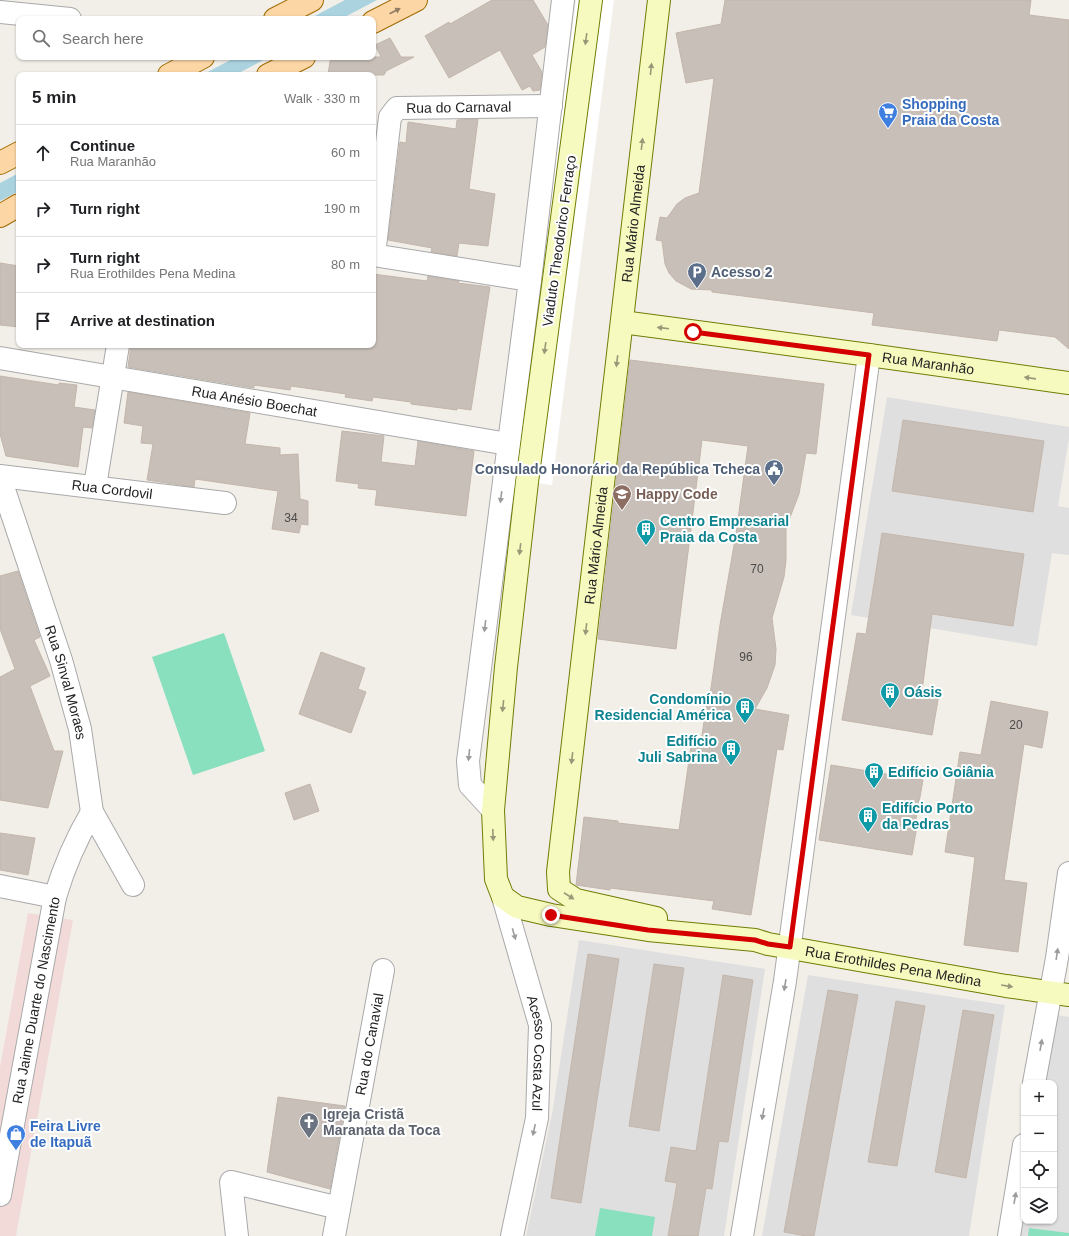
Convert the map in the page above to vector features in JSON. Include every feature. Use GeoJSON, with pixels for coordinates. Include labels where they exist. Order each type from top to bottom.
{"type":"FeatureCollection","features":[{"type":"Feature","properties":{"kind":"main road"},"geometry":{"type":"LineString","coordinates":[[282,16],[312,0]]}},
{"type":"Feature","properties":{"kind":"main road"},"geometry":{"type":"LineString","coordinates":[[376,20],[416,0]]}},
{"type":"Feature","properties":{"kind":"main road"},"geometry":{"type":"LineString","coordinates":[[175,72],[197,60]]}},
{"type":"Feature","properties":{"kind":"main road"},"geometry":{"type":"LineString","coordinates":[[274,72],[298,60]]}},
{"type":"Feature","properties":{"kind":"main road"},"geometry":{"type":"LineString","coordinates":[[0,163],[16,155]]}},
{"type":"Feature","properties":{"kind":"main road"},"geometry":{"type":"LineString","coordinates":[[0,216],[16,207]]}},
{"type":"Feature","properties":{"kind":"street"},"geometry":{"type":"LineString","coordinates":[[503,896],[496,879],[493,810],[470,785],[468,761],[530,280],[563,0]]}},
{"type":"Feature","properties":{"kind":"street","name":"Viaduto Theodorico Ferraço"},"geometry":{"type":"LineString","coordinates":[[493,810],[506,667],[528,482],[591,0]]}},
{"type":"Feature","properties":{"kind":"street","name":"Rua Mário Almeida"},"geometry":{"type":"LineString","coordinates":[[659,0],[558,872],[559,889],[576,900],[755,940]]}},
{"type":"Feature","properties":{"kind":"street"},"geometry":{"type":"LineString","coordinates":[[0,12],[40,16]]}},
{"type":"Feature","properties":{"kind":"street","name":"Rua do Carnaval"},"geometry":{"type":"LineString","coordinates":[[376,231],[390,117],[397,108],[551,106]]}},
{"type":"Feature","properties":{"kind":"street"},"geometry":{"type":"LineString","coordinates":[[376,255],[530,280]]}},
{"type":"Feature","properties":{"kind":"street","name":"Rua Maranhão"},"geometry":{"type":"LineString","coordinates":[[622,322],[1069,383]]}},
{"type":"Feature","properties":{"kind":"street"},"geometry":{"type":"LineString","coordinates":[[95,486],[118,348]]}},
{"type":"Feature","properties":{"kind":"street"},"geometry":{"type":"LineString","coordinates":[[742,1236],[784,989],[869,355]]}},
{"type":"Feature","properties":{"kind":"street","name":"Rua Anésio Boechat"},"geometry":{"type":"LineString","coordinates":[[0,358],[508,444]]}},
{"type":"Feature","properties":{"kind":"street","name":"Rua Cordovil"},"geometry":{"type":"LineString","coordinates":[[0,477],[95,486],[225,503]]}},
{"type":"Feature","properties":{"kind":"street","name":"Rua Sinval Moraes"},"geometry":{"type":"LineString","coordinates":[[0,477],[60,660],[80,729],[92,812],[133,885]]}},
{"type":"Feature","properties":{"kind":"street","name":"Rua Jaime Duarte do Nascimento"},"geometry":{"type":"LineString","coordinates":[[0,1195],[55,896],[62,873],[72,850],[92,812]]}},
{"type":"Feature","properties":{"kind":"street"},"geometry":{"type":"LineString","coordinates":[[1035,1080],[1059,993],[1057,958],[1069,873]]}},
{"type":"Feature","properties":{"kind":"street"},"geometry":{"type":"LineString","coordinates":[[0,886],[55,896]]}},
{"type":"Feature","properties":{"kind":"street","name":"Rua Erothildes Pena Medina"},"geometry":{"type":"LineString","coordinates":[[503,896],[517,907],[551,915],[648,930],[755,940],[768,944],[1006,986],[1059,993]]}},
{"type":"Feature","properties":{"kind":"street","name":"Acesso Costa Azul"},"geometry":{"type":"LineString","coordinates":[[503,896],[540,1025],[537,1118],[512,1236]]}},
{"type":"Feature","properties":{"kind":"street","name":"Rua do Canavial"},"geometry":{"type":"LineString","coordinates":[[334,1236],[383,970]]}},
{"type":"Feature","properties":{"kind":"street"},"geometry":{"type":"LineString","coordinates":[[1009,1236],[1023,1152]]}},
{"type":"Feature","properties":{"kind":"street"},"geometry":{"type":"LineString","coordinates":[[237,1236],[231,1182],[339,1208]]}},
{"type":"Feature","properties":{"kind":"shaded area"},"geometry":{"type":"Polygon","coordinates":[[[887,397],[1069,427],[1069,438],[1058,506],[1069,508],[1069,555],[1052,553],[1037,646],[851,615],[887,397]]]}},
{"type":"Feature","properties":{"kind":"shaded area","name":"Feira Livre de Itapuã"},"geometry":{"type":"Polygon","coordinates":[[[28,913],[73,920],[16,1236],[0,1236],[0,1067],[28,913]]]}},
{"type":"Feature","properties":{"kind":"shaded area"},"geometry":{"type":"Polygon","coordinates":[[[579,940],[765,969],[724,1236],[526,1236],[552,1114],[579,940]]]}},
{"type":"Feature","properties":{"kind":"shaded area"},"geometry":{"type":"Polygon","coordinates":[[[808,975],[1005,1005],[969,1236],[762,1236],[808,975]]]}},
{"type":"Feature","properties":{"kind":"shaded area"},"geometry":{"type":"Polygon","coordinates":[[[1045,1013],[1069,1017],[1069,1236],[1012,1236],[1021,1176],[1021,1224],[1057,1224],[1057,1080],[1035,1080],[1045,1013]]]}},
{"type":"Feature","properties":{"kind":"green space"},"geometry":{"type":"Polygon","coordinates":[[[224,633],[265,751],[193,775],[152,657],[224,633]]]}},
{"type":"Feature","properties":{"kind":"green space"},"geometry":{"type":"Polygon","coordinates":[[[600,1208],[655,1217],[652,1236],[595,1236],[600,1208]]]}},
{"type":"Feature","properties":{"kind":"green space"},"geometry":{"type":"Polygon","coordinates":[[[1029,1228],[1069,1233],[1069,1236],[1028,1236],[1029,1228]]]}},
{"type":"Feature","properties":{"kind":"water"},"geometry":{"type":"Polygon","coordinates":[[[345,0],[377,0],[347,16],[315,16],[345,0]]]}},
{"type":"Feature","properties":{"kind":"water"},"geometry":{"type":"Polygon","coordinates":[[[230,60],[263,60],[241,72],[208,72],[230,60]]]}},
{"type":"Feature","properties":{"kind":"water"},"geometry":{"type":"Polygon","coordinates":[[[16,175],[16,193],[0,201],[0,183],[16,175]]]}},
{"type":"Feature","properties":{"kind":"pier"},"geometry":{"type":"Polygon","coordinates":[[[576,0],[614,0],[552,485],[515,480],[576,0]]]}},
{"type":"Feature","properties":{"kind":"building"},"geometry":{"type":"Polygon","coordinates":[[[492,0],[533,0],[548,25],[545,47],[532,55],[542,72],[540,90],[533,91],[530,86],[522,90],[500,50],[449,78],[425,36],[449,22],[450,24],[492,0]]]}},
{"type":"Feature","properties":{"kind":"building","name":"Shopping Praia da Costa"},"geometry":{"type":"Polygon","coordinates":[[[725,0],[1031,0],[1029,15],[1069,20],[1069,349],[1055,337],[999,330],[997,341],[872,325],[874,313],[712,292],[712,290],[691,289],[676,281],[669,273],[665,264],[662,241],[656,240],[660,217],[667,218],[677,204],[685,198],[699,193],[714,78],[686,83],[676,33],[721,24],[725,0]]]}},
{"type":"Feature","properties":{"kind":"building"},"geometry":{"type":"Polygon","coordinates":[[[390,38],[401,57],[414,57],[386,71],[384,75],[376,75],[376,72],[328,72],[330,61],[332,60],[376,60],[376,57],[381,57],[376,45],[390,38]]]}},
{"type":"Feature","properties":{"kind":"building"},"geometry":{"type":"Polygon","coordinates":[[[478,119],[469,189],[495,194],[488,246],[459,243],[457,256],[431,252],[432,248],[388,240],[400,142],[406,143],[408,122],[456,129],[457,120],[478,119]]]}},
{"type":"Feature","properties":{"kind":"building"},"geometry":{"type":"Polygon","coordinates":[[[0,263],[16,266],[16,327],[0,325],[0,263]]]}},
{"type":"Feature","properties":{"kind":"building"},"geometry":{"type":"Polygon","coordinates":[[[376,274],[427,281],[428,276],[459,281],[458,283],[490,287],[471,410],[457,408],[457,410],[411,404],[411,402],[373,397],[372,401],[345,397],[346,394],[291,386],[290,390],[254,385],[254,388],[128,367],[131,348],[376,348],[376,274]]]}},
{"type":"Feature","properties":{"kind":"building"},"geometry":{"type":"Polygon","coordinates":[[[630,360],[824,384],[816,454],[806,453],[799,494],[786,528],[786,560],[784,577],[772,618],[776,649],[775,665],[767,688],[755,709],[789,715],[783,750],[777,749],[751,915],[712,909],[714,901],[576,885],[584,817],[618,821],[618,823],[679,830],[691,746],[700,748],[707,702],[709,702],[720,625],[736,534],[748,446],[702,440],[676,649],[598,639],[630,360]]]}},
{"type":"Feature","properties":{"kind":"building"},"geometry":{"type":"Polygon","coordinates":[[[0,376],[59,385],[59,383],[77,385],[74,407],[95,410],[92,428],[83,427],[78,467],[6,456],[0,434],[0,376]]]}},
{"type":"Feature","properties":{"kind":"building"},"geometry":{"type":"Polygon","coordinates":[[[128,392],[250,413],[245,444],[280,448],[280,455],[298,454],[300,499],[308,501],[308,525],[301,524],[299,533],[272,529],[278,491],[195,479],[194,487],[147,480],[153,444],[141,443],[143,426],[124,423],[128,392]]]}},
{"type":"Feature","properties":{"kind":"building"},"geometry":{"type":"Polygon","coordinates":[[[903,420],[1044,441],[1033,512],[892,491],[903,420]]]}},
{"type":"Feature","properties":{"kind":"building"},"geometry":{"type":"Polygon","coordinates":[[[342,431],[384,436],[381,462],[415,466],[418,441],[474,451],[466,516],[375,505],[377,490],[358,488],[359,484],[336,481],[342,431]]]}},
{"type":"Feature","properties":{"kind":"building"},"geometry":{"type":"Polygon","coordinates":[[[882,533],[1024,554],[1013,626],[932,614],[922,691],[939,694],[932,735],[842,720],[857,633],[866,634],[882,533]]]}},
{"type":"Feature","properties":{"kind":"building"},"geometry":{"type":"Polygon","coordinates":[[[18,571],[40,637],[34,640],[50,676],[30,686],[54,751],[63,751],[48,808],[0,800],[0,677],[15,669],[0,629],[0,576],[18,571]]]}},
{"type":"Feature","properties":{"kind":"building"},"geometry":{"type":"Polygon","coordinates":[[[321,652],[365,668],[358,689],[366,692],[351,733],[299,714],[321,652]]]}},
{"type":"Feature","properties":{"kind":"building"},"geometry":{"type":"Polygon","coordinates":[[[991,701],[1048,712],[1042,748],[1024,744],[1004,880],[1027,883],[1018,952],[964,945],[975,857],[945,852],[960,752],[981,755],[991,701]]]}},
{"type":"Feature","properties":{"kind":"building"},"geometry":{"type":"Polygon","coordinates":[[[831,765],[923,780],[915,825],[917,826],[912,855],[819,840],[831,765]]]}},
{"type":"Feature","properties":{"kind":"building"},"geometry":{"type":"Polygon","coordinates":[[[310,784],[319,811],[294,820],[285,793],[310,784]]]}},
{"type":"Feature","properties":{"kind":"building"},"geometry":{"type":"Polygon","coordinates":[[[0,833],[35,838],[28,875],[0,870],[0,833]]]}},
{"type":"Feature","properties":{"kind":"building"},"geometry":{"type":"Polygon","coordinates":[[[588,954],[619,959],[581,1203],[551,1198],[588,954]]]}},
{"type":"Feature","properties":{"kind":"building"},"geometry":{"type":"Polygon","coordinates":[[[654,964],[684,968],[659,1131],[629,1126],[654,964]]]}},
{"type":"Feature","properties":{"kind":"building"},"geometry":{"type":"Polygon","coordinates":[[[723,975],[753,980],[728,1142],[719,1141],[712,1189],[706,1188],[698,1236],[668,1236],[677,1183],[665,1181],[671,1147],[696,1151],[723,975]]]}},
{"type":"Feature","properties":{"kind":"building"},"geometry":{"type":"Polygon","coordinates":[[[828,990],[858,995],[814,1236],[806,1236],[784,1232],[828,990]]]}},
{"type":"Feature","properties":{"kind":"building"},"geometry":{"type":"Polygon","coordinates":[[[896,1001],[925,1006],[897,1166],[868,1162],[896,1001]]]}},
{"type":"Feature","properties":{"kind":"building"},"geometry":{"type":"Polygon","coordinates":[[[963,1010],[994,1015],[966,1178],[935,1172],[963,1010]]]}},
{"type":"Feature","properties":{"kind":"building","name":"Igreja Cristã Maranata da Toca"},"geometry":{"type":"Polygon","coordinates":[[[278,1097],[345,1106],[330,1189],[267,1172],[278,1097]]]}},
{"type":"Feature","properties":{"kind":"place","name":"Shopping Praia da Costa"},"geometry":{"type":"Point","coordinates":[888,129]}},
{"type":"Feature","properties":{"kind":"place","name":"Acesso 2"},"geometry":{"type":"Point","coordinates":[697,289]}},
{"type":"Feature","properties":{"kind":"place","name":"Consulado Honorário da República Tcheca"},"geometry":{"type":"Point","coordinates":[774,486]}},
{"type":"Feature","properties":{"kind":"place","name":"Happy Code"},"geometry":{"type":"Point","coordinates":[622,511]}},
{"type":"Feature","properties":{"kind":"place","name":"Centro Empresarial Praia da Costa"},"geometry":{"type":"Point","coordinates":[646,546]}},
{"type":"Feature","properties":{"kind":"place","name":"Oásis"},"geometry":{"type":"Point","coordinates":[890,709]}},
{"type":"Feature","properties":{"kind":"place","name":"Condomínio Residencial América"},"geometry":{"type":"Point","coordinates":[745,724]}},
{"type":"Feature","properties":{"kind":"place","name":"Edifício Juli Sabrina"},"geometry":{"type":"Point","coordinates":[731,766]}},
{"type":"Feature","properties":{"kind":"place","name":"Edifício Goiânia"},"geometry":{"type":"Point","coordinates":[874,789]}},
{"type":"Feature","properties":{"kind":"place","name":"Edifício Porto da Pedras"},"geometry":{"type":"Point","coordinates":[868,833]}},
{"type":"Feature","properties":{"kind":"place","name":"Igreja Cristã Maranata da Toca"},"geometry":{"type":"Point","coordinates":[309,1139]}},
{"type":"Feature","properties":{"kind":"place","name":"Feira Livre de Itapuã"},"geometry":{"type":"Point","coordinates":[16,1151]}},
{"type":"Feature","properties":{"kind":"route"},"geometry":{"type":"LineString","coordinates":[[551,915],[648,930],[755,940],[768,944],[790,947],[869,355],[693,332]]}}]}
